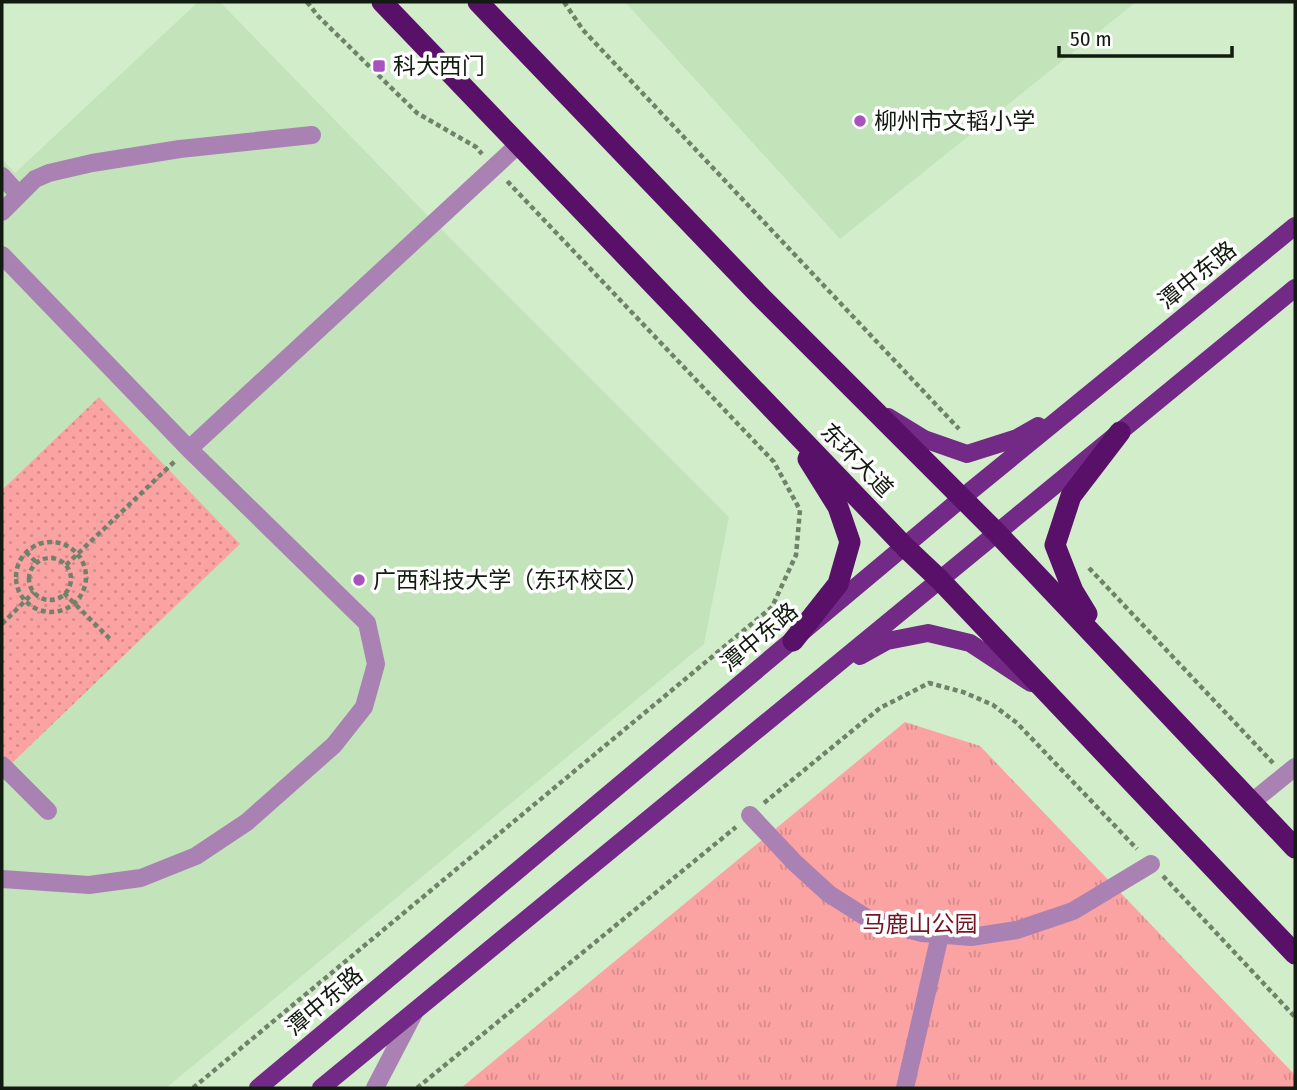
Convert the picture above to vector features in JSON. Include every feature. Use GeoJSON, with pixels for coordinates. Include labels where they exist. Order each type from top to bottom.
{"type":"FeatureCollection","features":[{"type":"Feature","properties":{"kind":"highway","name":"东环大道"},"geometry":{"type":"LineString","coordinates":[[382,2],[905,547],[940,580],[1295,954]]}},
{"type":"Feature","properties":{"kind":"highway","name":"东环大道"},"geometry":{"type":"LineString","coordinates":[[478,2],[760,296],[997,533],[1295,848]]}},
{"type":"Feature","properties":{"kind":"highway"},"geometry":{"type":"LineString","coordinates":[[785,422],[838,507],[850,542],[838,584],[793,641]]}},
{"type":"Feature","properties":{"kind":"highway"},"geometry":{"type":"LineString","coordinates":[[1115,657],[1073,591],[1055,545],[1071,496],[1119,432]]}},
{"type":"Feature","properties":{"kind":"main road","name":"潭中东路"},"geometry":{"type":"LineString","coordinates":[[258,1088],[962,498],[1295,226]]}},
{"type":"Feature","properties":{"kind":"main road"},"geometry":{"type":"LineString","coordinates":[[321,1088],[1295,288]]}},
{"type":"Feature","properties":{"kind":"main road"},"geometry":{"type":"LineString","coordinates":[[868,404],[924,439],[967,454],[1017,438],[1083,399]]}},
{"type":"Feature","properties":{"kind":"main road"},"geometry":{"type":"LineString","coordinates":[[820,678],[887,641],[928,632],[970,643],[1049,696]]}},
{"type":"Feature","properties":{"kind":"lane"},"geometry":{"type":"LineString","coordinates":[[2,212],[36,179],[49,173],[180,149],[312,135]]}},
{"type":"Feature","properties":{"kind":"lane"},"geometry":{"type":"LineString","coordinates":[[189,449],[518,145]]}},
{"type":"Feature","properties":{"kind":"lane"},"geometry":{"type":"LineString","coordinates":[[2,176],[19,195]]}},
{"type":"Feature","properties":{"kind":"lane"},"geometry":{"type":"LineString","coordinates":[[2,255],[189,449],[368,623],[376,664],[364,707],[334,746],[247,822],[196,856],[141,878],[89,884],[2,879]]}},
{"type":"Feature","properties":{"kind":"lane"},"geometry":{"type":"LineString","coordinates":[[2,765],[48,811]]}},
{"type":"Feature","properties":{"kind":"lane"},"geometry":{"type":"LineString","coordinates":[[1252,802],[1290,771]]}},
{"type":"Feature","properties":{"kind":"lane"},"geometry":{"type":"LineString","coordinates":[[750,815],[829,894],[867,918],[922,933],[971,937],[1017,930],[1073,911],[1151,864]]}},
{"type":"Feature","properties":{"kind":"lane"},"geometry":{"type":"LineString","coordinates":[[905,1088],[940,934]]}},
{"type":"Feature","properties":{"kind":"lane"},"geometry":{"type":"LineString","coordinates":[[375,1088],[414,1013]]}},
{"type":"Feature","properties":{"kind":"path"},"geometry":{"type":"LineString","coordinates":[[193,1088],[772,607],[796,555],[800,510],[774,463],[476,147],[418,113],[318,16],[307,2]]}},
{"type":"Feature","properties":{"kind":"path"},"geometry":{"type":"LineString","coordinates":[[564,2],[591,39],[962,432]]}},
{"type":"Feature","properties":{"kind":"path"},"geometry":{"type":"LineString","coordinates":[[66,565],[189,449]]}},
{"type":"Feature","properties":{"kind":"path"},"geometry":{"type":"LineString","coordinates":[[52,541],[77,553],[86,573],[81,595],[74,603],[55,612],[34,608],[25,601],[20,594],[16,577],[17,567],[26,552],[42,542],[52,541]]}},
{"type":"Feature","properties":{"kind":"path"},"geometry":{"type":"LineString","coordinates":[[26,552],[37,563]]}},
{"type":"Feature","properties":{"kind":"path"},"geometry":{"type":"LineString","coordinates":[[52,558],[66,565],[71,583],[64,593],[52,599],[34,592],[30,577],[37,563],[52,558]]}},
{"type":"Feature","properties":{"kind":"path"},"geometry":{"type":"LineString","coordinates":[[1081,560],[1290,771]]}},
{"type":"Feature","properties":{"kind":"path"},"geometry":{"type":"LineString","coordinates":[[2,624],[34,592]]}},
{"type":"Feature","properties":{"kind":"path"},"geometry":{"type":"LineString","coordinates":[[64,593],[111,640]]}},
{"type":"Feature","properties":{"kind":"path"},"geometry":{"type":"LineString","coordinates":[[417,1088],[880,708],[929,682],[993,705],[1017,723],[1295,1017]]}},
{"type":"Feature","properties":{"kind":"shaded area","name":"广西科技大学（东环校区）"},"geometry":{"type":"Polygon","coordinates":[[[198,2],[220,2],[434,222],[729,517],[704,644],[166,1088],[2,1088],[2,159],[15,173],[198,2]]]}},
{"type":"Feature","properties":{"kind":"shaded area","name":"柳州市文韬小学"},"geometry":{"type":"Polygon","coordinates":[[[625,2],[1136,2],[840,239],[625,2]]]}},
{"type":"Feature","properties":{"kind":"green space"},"geometry":{"type":"Polygon","coordinates":[[[99,397],[240,544],[11,764],[2,754],[2,490],[99,397]]]}},
{"type":"Feature","properties":{"kind":"green space","name":"马鹿山公园"},"geometry":{"type":"Polygon","coordinates":[[[905,722],[980,746],[1295,1075],[1295,1088],[461,1088],[905,722]]]}},
{"type":"Feature","properties":{"kind":"place","name":"科大西门"},"geometry":{"type":"Point","coordinates":[379,66]}},
{"type":"Feature","properties":{"kind":"place","name":"柳州市文韬小学"},"geometry":{"type":"Point","coordinates":[860,121]}},
{"type":"Feature","properties":{"kind":"place","name":"广西科技大学（东环校区）"},"geometry":{"type":"Point","coordinates":[359,580]}}]}
